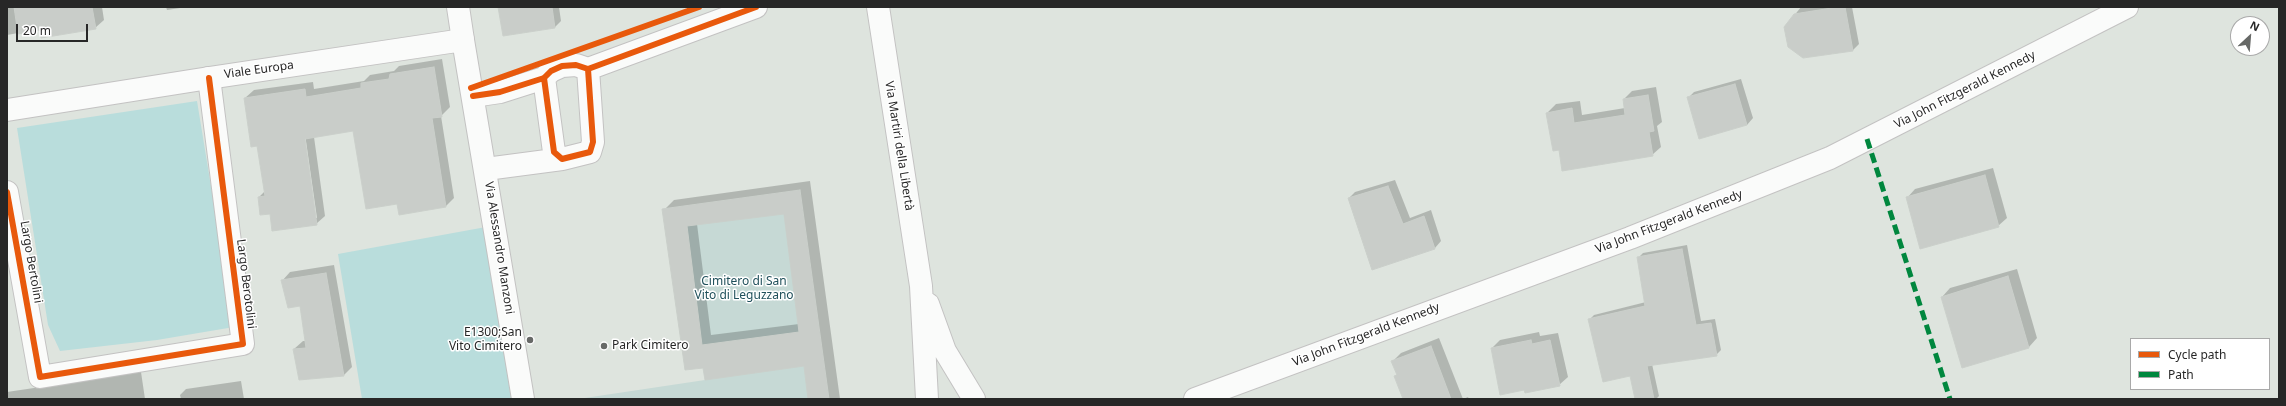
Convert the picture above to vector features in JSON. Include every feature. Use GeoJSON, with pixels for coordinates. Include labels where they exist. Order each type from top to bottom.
{"type":"FeatureCollection","features":[{"type":"Feature","properties":{"kind":"main road","name":"Via Alessandro Manzoni"},"geometry":{"type":"LineString","coordinates":[[458,7],[523,399]]}},
{"type":"Feature","properties":{"kind":"main road"},"geometry":{"type":"LineString","coordinates":[[473,96],[500,92],[544,78],[551,71],[562,66],[576,65],[588,69],[756,7]]}},
{"type":"Feature","properties":{"kind":"main road","name":"Via Martiri della Libertà"},"geometry":{"type":"LineString","coordinates":[[878,7],[921,286],[927,399]]}},
{"type":"Feature","properties":{"kind":"main road","name":"Via John Fitzgerald Kennedy"},"geometry":{"type":"LineString","coordinates":[[1195,399],[1630,238],[1830,158],[2127,7]]}},
{"type":"Feature","properties":{"kind":"main road","name":"Viale Europa"},"geometry":{"type":"LineString","coordinates":[[7,110],[463,40]]}},
{"type":"Feature","properties":{"kind":"main road","name":"Via Alessandro Manzoni"},"geometry":{"type":"LineString","coordinates":[[486,169],[562,159],[590,152],[593,142],[588,69]]}},
{"type":"Feature","properties":{"kind":"main road","name":"Largo Berotolini"},"geometry":{"type":"LineString","coordinates":[[33,337],[40,377],[243,344],[209,78]]}},
{"type":"Feature","properties":{"kind":"main road"},"geometry":{"type":"LineString","coordinates":[[544,78],[554,152],[562,159]]}},
{"type":"Feature","properties":{"kind":"main road","name":"Largo Bertolini"},"geometry":{"type":"LineString","coordinates":[[7,192],[33,337]]}},
{"type":"Feature","properties":{"kind":"main road","name":"Via Martiri della Libertà"},"geometry":{"type":"LineString","coordinates":[[921,286],[945,351],[974,399]]}},
{"type":"Feature","properties":{"kind":"shaded area"},"geometry":{"type":"Polygon","coordinates":[[[197,101],[234,327],[157,340],[60,351],[48,325],[17,128],[197,101]]]}},
{"type":"Feature","properties":{"kind":"shaded area"},"geometry":{"type":"Polygon","coordinates":[[[486,227],[511,399],[362,399],[338,254],[486,227]]]}},
{"type":"Feature","properties":{"kind":"green space","name":"Cimitero di San Vito di Leguzzano"},"geometry":{"type":"Polygon","coordinates":[[[800,190],[829,399],[578,399],[705,380],[703,368],[685,370],[662,209],[800,190]]]}},
{"type":"Feature","properties":{"kind":"building"},"geometry":{"type":"Polygon","coordinates":[[[14,7],[92,7],[96,29],[41,38],[40,30],[18,34],[14,7]]]}},
{"type":"Feature","properties":{"kind":"building"},"geometry":{"type":"Polygon","coordinates":[[[498,7],[552,7],[555,28],[503,36],[498,7]]]}},
{"type":"Feature","properties":{"kind":"building"},"geometry":{"type":"Polygon","coordinates":[[[1845,7],[1853,51],[1803,58],[1788,47],[1784,27],[1794,14],[1845,7]]]}},
{"type":"Feature","properties":{"kind":"building"},"geometry":{"type":"Polygon","coordinates":[[[434,67],[442,117],[432,118],[446,207],[399,215],[397,204],[366,209],[353,131],[305,139],[317,225],[272,231],[270,214],[260,215],[258,197],[265,196],[257,146],[251,147],[244,98],[305,89],[306,97],[361,88],[361,83],[389,79],[390,74],[434,67]]]}},
{"type":"Feature","properties":{"kind":"building"},"geometry":{"type":"Polygon","coordinates":[[[1735,84],[1747,125],[1699,139],[1687,97],[1735,84]]]}},
{"type":"Feature","properties":{"kind":"building"},"geometry":{"type":"Polygon","coordinates":[[[1648,95],[1654,131],[1649,132],[1653,156],[1562,171],[1559,150],[1553,151],[1546,113],[1572,108],[1574,123],[1625,115],[1623,99],[1648,95]]]}},
{"type":"Feature","properties":{"kind":"building"},"geometry":{"type":"Polygon","coordinates":[[[1985,175],[1999,227],[1920,249],[1906,197],[1985,175]]]}},
{"type":"Feature","properties":{"kind":"building"},"geometry":{"type":"Polygon","coordinates":[[[1388,186],[1403,224],[1424,216],[1435,249],[1372,270],[1348,198],[1388,186]]]}},
{"type":"Feature","properties":{"kind":"building"},"geometry":{"type":"Polygon","coordinates":[[[800,190],[829,399],[808,399],[804,366],[705,380],[703,368],[685,370],[662,209],[800,190]],[[784,214],[687,226],[702,345],[799,332],[784,214]]]}},
{"type":"Feature","properties":{"kind":"building"},"geometry":{"type":"Polygon","coordinates":[[[1682,249],[1696,325],[1711,323],[1717,356],[1647,366],[1654,399],[1635,399],[1630,376],[1603,382],[1588,319],[1645,306],[1637,257],[1682,249]]]}},
{"type":"Feature","properties":{"kind":"building"},"geometry":{"type":"Polygon","coordinates":[[[326,273],[344,376],[299,380],[293,349],[306,348],[300,306],[288,308],[281,280],[326,273]]]}},
{"type":"Feature","properties":{"kind":"building"},"geometry":{"type":"Polygon","coordinates":[[[2008,276],[2029,348],[1962,368],[1941,297],[2008,276]]]}},
{"type":"Feature","properties":{"kind":"building"},"geometry":{"type":"Polygon","coordinates":[[[1531,340],[1532,344],[1550,340],[1560,386],[1525,393],[1524,390],[1500,395],[1491,348],[1531,340]]]}},
{"type":"Feature","properties":{"kind":"building"},"geometry":{"type":"Polygon","coordinates":[[[1431,346],[1451,399],[1403,399],[1394,376],[1397,375],[1391,361],[1431,346]]]}},
{"type":"Feature","properties":{"kind":"marked path"},"geometry":{"type":"LineString","coordinates":[[1867,139],[1950,399]]}},
{"type":"Feature","properties":{"kind":"cycle path"},"geometry":{"type":"LineString","coordinates":[[471,88],[699,7]]}},
{"type":"Feature","properties":{"kind":"cycle path"},"geometry":{"type":"LineString","coordinates":[[473,96],[500,92],[544,78],[551,71],[562,66],[576,65],[588,69],[756,7]]}},
{"type":"Feature","properties":{"kind":"cycle path"},"geometry":{"type":"LineString","coordinates":[[544,78],[554,152],[562,159],[590,152],[593,142],[588,69]]}},
{"type":"Feature","properties":{"kind":"cycle path"},"geometry":{"type":"LineString","coordinates":[[7,192],[40,377],[243,344],[209,78]]}},
{"type":"Feature","properties":{"kind":"place","name":"E1300;San Vito Cimitero"},"geometry":{"type":"Point","coordinates":[530,340]}},
{"type":"Feature","properties":{"kind":"place","name":"Park Cimitero"},"geometry":{"type":"Point","coordinates":[604,346]}}]}
